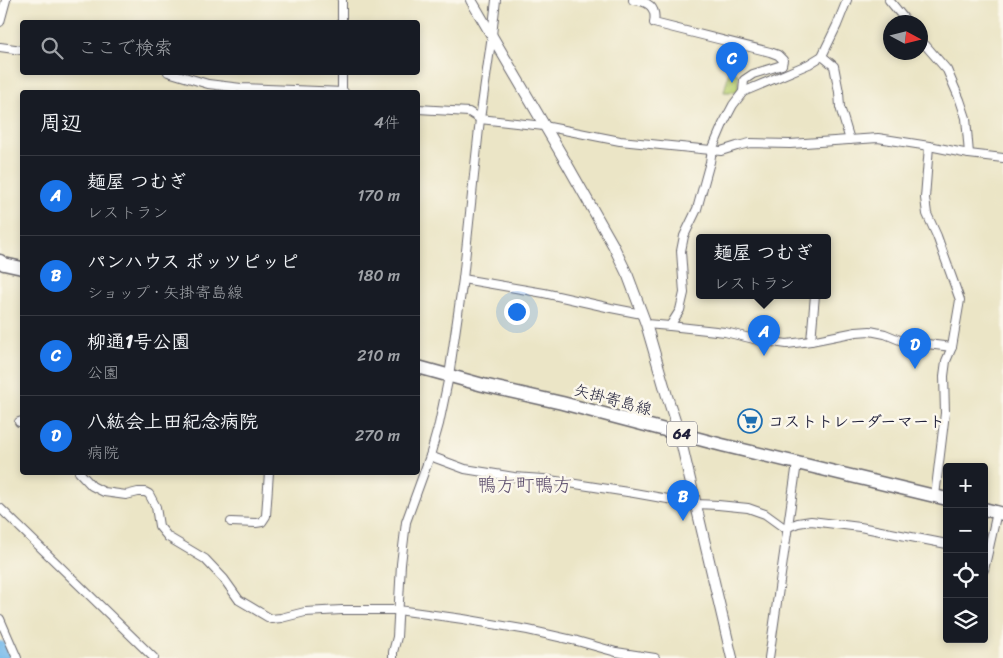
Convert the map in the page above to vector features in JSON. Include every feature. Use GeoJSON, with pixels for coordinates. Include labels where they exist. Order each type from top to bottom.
{"type":"FeatureCollection","features":[{"type":"Feature","properties":{"kind":"main road"},"geometry":{"type":"LineString","coordinates":[[0,261],[4,264],[20,268]]}},
{"type":"Feature","properties":{"kind":"main road","name":"矢掛寄島線"},"geometry":{"type":"LineString","coordinates":[[420,368],[722,445],[941,498]]}},
{"type":"Feature","properties":{"kind":"street"},"geometry":{"type":"LineString","coordinates":[[0,22],[6,0]]}},
{"type":"Feature","properties":{"kind":"street"},"geometry":{"type":"LineString","coordinates":[[342,0],[342,20]]}},
{"type":"Feature","properties":{"kind":"street"},"geometry":{"type":"LineString","coordinates":[[471,0],[613,245],[628,276],[646,324],[666,396],[679,433],[732,658]]}},
{"type":"Feature","properties":{"kind":"street"},"geometry":{"type":"LineString","coordinates":[[393,658],[397,637],[401,564],[406,522],[430,456],[449,376],[463,279],[480,119],[496,0]]}},
{"type":"Feature","properties":{"kind":"street"},"geometry":{"type":"LineString","coordinates":[[633,0],[643,1],[652,8],[655,17],[654,23],[770,52],[778,55],[783,60],[782,64],[753,74],[744,80],[743,92]]}},
{"type":"Feature","properties":{"kind":"street"},"geometry":{"type":"LineString","coordinates":[[670,326],[680,310],[684,293],[681,251],[684,236],[697,209],[712,150],[733,105],[743,92],[809,64],[822,56],[847,0]]}},
{"type":"Feature","properties":{"kind":"street"},"geometry":{"type":"LineString","coordinates":[[889,0],[901,15]]}},
{"type":"Feature","properties":{"kind":"street"},"geometry":{"type":"LineString","coordinates":[[0,47],[20,50]]}},
{"type":"Feature","properties":{"kind":"street"},"geometry":{"type":"LineString","coordinates":[[928,48],[947,70],[960,100],[966,118],[968,154]]}},
{"type":"Feature","properties":{"kind":"street"},"geometry":{"type":"LineString","coordinates":[[822,56],[834,66],[840,107],[850,140]]}},
{"type":"Feature","properties":{"kind":"street"},"geometry":{"type":"LineString","coordinates":[[178,75],[208,84],[241,88],[292,90]]}},
{"type":"Feature","properties":{"kind":"street"},"geometry":{"type":"LineString","coordinates":[[342,75],[343,90]]}},
{"type":"Feature","properties":{"kind":"street"},"geometry":{"type":"LineString","coordinates":[[420,109],[469,112],[480,119],[544,126],[620,141],[721,151],[750,143],[790,144],[878,138],[968,154],[1003,158]]}},
{"type":"Feature","properties":{"kind":"street"},"geometry":{"type":"LineString","coordinates":[[929,146],[925,198],[927,214],[960,300],[952,347],[946,361],[944,376],[945,413],[941,498]]}},
{"type":"Feature","properties":{"kind":"street"},"geometry":{"type":"LineString","coordinates":[[463,279],[544,293],[642,314]]}},
{"type":"Feature","properties":{"kind":"street"},"geometry":{"type":"LineString","coordinates":[[811,341],[815,299]]}},
{"type":"Feature","properties":{"kind":"street"},"geometry":{"type":"LineString","coordinates":[[646,324],[725,332],[758,340],[787,344],[870,330],[902,340],[952,347]]}},
{"type":"Feature","properties":{"kind":"street"},"geometry":{"type":"LineString","coordinates":[[430,456],[464,469],[570,483],[696,504],[748,508],[765,514],[784,527],[811,521],[860,527],[943,543]]}},
{"type":"Feature","properties":{"kind":"street"},"geometry":{"type":"LineString","coordinates":[[769,658],[796,463]]}},
{"type":"Feature","properties":{"kind":"street"},"geometry":{"type":"LineString","coordinates":[[82,475],[92,486],[104,492],[126,495],[145,492],[149,494],[156,507],[159,526],[168,537],[205,559],[240,600],[271,619],[305,612],[398,610],[463,618],[528,630],[616,652],[655,658]]}},
{"type":"Feature","properties":{"kind":"street"},"geometry":{"type":"LineString","coordinates":[[231,522],[262,522],[266,516],[269,475]]}},
{"type":"Feature","properties":{"kind":"street"},"geometry":{"type":"LineString","coordinates":[[0,508],[154,658]]}},
{"type":"Feature","properties":{"kind":"street"},"geometry":{"type":"LineString","coordinates":[[988,546],[1000,513]]}},
{"type":"Feature","properties":{"kind":"street"},"geometry":{"type":"LineString","coordinates":[[0,618],[17,658]]}},
{"type":"Feature","properties":{"kind":"green space"},"geometry":{"type":"Polygon","coordinates":[[[729,72],[738,74],[738,92],[724,92],[729,72]]]}},
{"type":"Feature","properties":{"kind":"waterway"},"geometry":{"type":"LineString","coordinates":[[0,650],[3,658]]}},
{"type":"Feature","properties":{"kind":"place","name":"柳通1号公園"},"geometry":{"type":"Point","coordinates":[732,83]}},
{"type":"Feature","properties":{"kind":"place","name":"麺屋 つむぎ"},"geometry":{"type":"Point","coordinates":[764,356]}},
{"type":"Feature","properties":{"kind":"place","name":"八紘会上田紀念病院"},"geometry":{"type":"Point","coordinates":[915,369]}},
{"type":"Feature","properties":{"kind":"place","name":"コストトレーダーマート"},"geometry":{"type":"Point","coordinates":[750,421]}},
{"type":"Feature","properties":{"kind":"place","name":"パンハウス ポッツピッピ"},"geometry":{"type":"Point","coordinates":[683,521]}},
{"type":"Feature","properties":{"kind":"district","name":"鴨方町鴨方"},"geometry":{"type":"Point","coordinates":[525,484]}}]}
